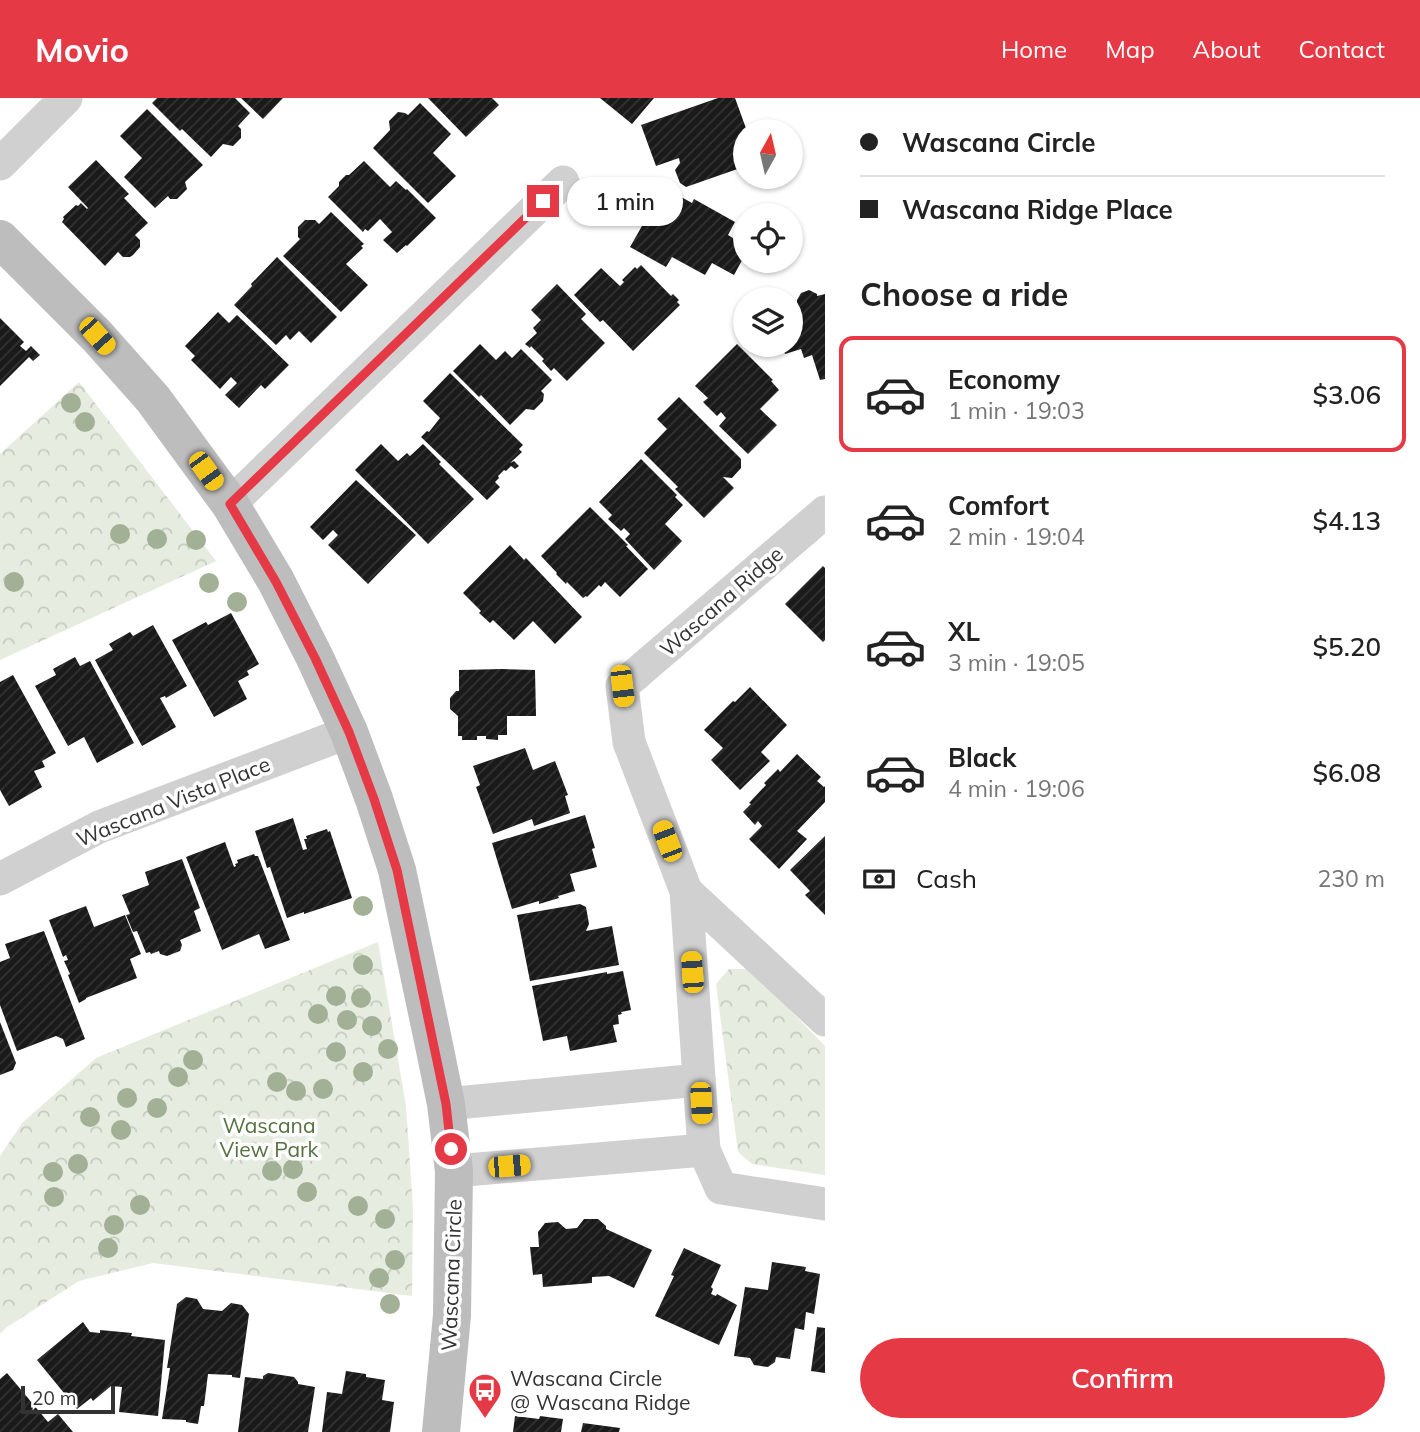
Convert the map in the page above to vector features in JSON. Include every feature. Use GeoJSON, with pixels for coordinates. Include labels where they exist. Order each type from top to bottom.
{"type":"FeatureCollection","features":[{"type":"Feature","properties":{"kind":"street"},"geometry":{"type":"LineString","coordinates":[[0,164],[66,98]]}},
{"type":"Feature","properties":{"kind":"street"},"geometry":{"type":"LineString","coordinates":[[230,504],[563,182]]}},
{"type":"Feature","properties":{"kind":"street","name":"Wascana Circle"},"geometry":{"type":"LineString","coordinates":[[0,239],[97,336],[153,399],[230,504],[276,582],[315,658],[349,732],[374,799],[397,870],[446,1104],[454,1171],[452,1315],[441,1432]]}},
{"type":"Feature","properties":{"kind":"street","name":"Wascana Ridge"},"geometry":{"type":"LineString","coordinates":[[825,512],[622,686],[629,742],[686,891],[704,1150],[721,1188],[825,1204]]}},
{"type":"Feature","properties":{"kind":"street","name":"Wascana Vista Place"},"geometry":{"type":"LineString","coordinates":[[0,879],[99,827],[349,732]]}},
{"type":"Feature","properties":{"kind":"street","name":"Wascana Ridge"},"geometry":{"type":"LineString","coordinates":[[686,891],[825,1020]]}},
{"type":"Feature","properties":{"kind":"street"},"geometry":{"type":"LineString","coordinates":[[446,1104],[699,1080]]}},
{"type":"Feature","properties":{"kind":"street"},"geometry":{"type":"LineString","coordinates":[[454,1171],[704,1150]]}},
{"type":"Feature","properties":{"kind":"green space"},"geometry":{"type":"Polygon","coordinates":[[[79,382],[216,561],[0,660],[0,454],[79,382]]]}},
{"type":"Feature","properties":{"kind":"green space","name":"Wascana View Park"},"geometry":{"type":"Polygon","coordinates":[[[378,942],[406,1106],[413,1208],[412,1296],[153,1263],[79,1281],[0,1334],[0,1156],[23,1122],[96,1058],[378,942]]]}},
{"type":"Feature","properties":{"kind":"green space"},"geometry":{"type":"Polygon","coordinates":[[[729,969],[750,969],[825,1046],[825,1175],[752,1164],[738,1152],[716,984],[729,969]]]}},
{"type":"Feature","properties":{"kind":"building"},"geometry":{"type":"Polygon","coordinates":[[[157,98],[235,98],[250,113],[238,126],[241,129],[241,138],[233,146],[223,144],[211,157],[152,103],[157,98]]]}},
{"type":"Feature","properties":{"kind":"building"},"geometry":{"type":"Polygon","coordinates":[[[241,98],[283,98],[263,119],[241,98]]]}},
{"type":"Feature","properties":{"kind":"building"},"geometry":{"type":"Polygon","coordinates":[[[428,98],[492,98],[499,105],[466,137],[428,98]]]}},
{"type":"Feature","properties":{"kind":"building"},"geometry":{"type":"Polygon","coordinates":[[[600,98],[654,98],[632,124],[600,98]]]}},
{"type":"Feature","properties":{"kind":"building"},"geometry":{"type":"Polygon","coordinates":[[[718,98],[735,98],[743,119],[733,119],[733,171],[686,187],[680,183],[675,170],[680,163],[679,158],[656,166],[641,125],[718,98]]]}},
{"type":"Feature","properties":{"kind":"building"},"geometry":{"type":"Polygon","coordinates":[[[420,103],[451,134],[433,153],[456,176],[428,203],[373,148],[390,130],[389,121],[398,112],[408,115],[420,103]]]}},
{"type":"Feature","properties":{"kind":"building"},"geometry":{"type":"Polygon","coordinates":[[[147,109],[203,165],[185,182],[187,189],[177,199],[170,199],[168,196],[155,208],[124,177],[142,158],[120,136],[147,109]]]}},
{"type":"Feature","properties":{"kind":"building"},"geometry":{"type":"Polygon","coordinates":[[[96,160],[129,194],[124,198],[148,223],[135,235],[140,240],[140,247],[133,255],[123,257],[118,252],[105,266],[62,222],[63,217],[76,205],[81,203],[88,208],[68,187],[96,160]]]}},
{"type":"Feature","properties":{"kind":"building"},"geometry":{"type":"Polygon","coordinates":[[[364,161],[390,187],[396,181],[407,189],[436,218],[397,253],[383,240],[392,232],[380,219],[368,231],[365,229],[363,232],[328,197],[346,175],[364,161]]]}},
{"type":"Feature","properties":{"kind":"building"},"geometry":{"type":"Polygon","coordinates":[[[674,193],[692,203],[694,199],[733,221],[728,235],[733,238],[734,275],[712,263],[705,275],[672,257],[666,267],[630,247],[650,212],[669,222],[672,216],[664,212],[674,193]]]}},
{"type":"Feature","properties":{"kind":"building"},"geometry":{"type":"Polygon","coordinates":[[[331,212],[364,244],[346,264],[368,285],[341,312],[283,256],[300,239],[298,227],[305,220],[315,220],[319,224],[331,212]]]}},
{"type":"Feature","properties":{"kind":"building"},"geometry":{"type":"Polygon","coordinates":[[[277,257],[337,317],[311,343],[299,331],[290,340],[286,335],[276,345],[234,305],[277,257]]]}},
{"type":"Feature","properties":{"kind":"building"},"geometry":{"type":"Polygon","coordinates":[[[641,265],[671,296],[673,294],[679,300],[677,302],[680,305],[633,351],[574,295],[601,268],[620,286],[624,282],[622,280],[635,267],[637,269],[641,265]]]}},
{"type":"Feature","properties":{"kind":"building"},"geometry":{"type":"Polygon","coordinates":[[[557,284],[586,314],[581,319],[605,343],[567,381],[554,368],[551,371],[542,361],[544,359],[531,346],[530,348],[525,344],[537,333],[533,328],[541,320],[531,310],[557,284]]]}},
{"type":"Feature","properties":{"kind":"building"},"geometry":{"type":"Polygon","coordinates":[[[809,290],[817,296],[825,294],[825,379],[820,380],[812,355],[804,358],[803,355],[803,292],[809,290]]]}},
{"type":"Feature","properties":{"kind":"building"},"geometry":{"type":"Polygon","coordinates":[[[218,312],[229,323],[237,315],[289,365],[265,389],[261,385],[239,408],[225,395],[237,383],[231,377],[220,389],[191,360],[195,356],[185,346],[218,312]]]}},
{"type":"Feature","properties":{"kind":"building"},"geometry":{"type":"Polygon","coordinates":[[[0,318],[24,342],[20,346],[26,351],[31,346],[40,355],[33,361],[29,357],[0,386],[0,318]]]}},
{"type":"Feature","properties":{"kind":"building"},"geometry":{"type":"Polygon","coordinates":[[[480,344],[496,360],[505,351],[512,358],[521,349],[552,380],[541,391],[544,394],[543,401],[534,410],[526,409],[510,425],[453,371],[480,344]]]}},
{"type":"Feature","properties":{"kind":"building"},"geometry":{"type":"Polygon","coordinates":[[[733,348],[733,357],[750,357],[779,390],[760,409],[777,425],[748,454],[719,426],[726,418],[721,412],[717,416],[703,402],[708,398],[695,386],[733,348]]]}},
{"type":"Feature","properties":{"kind":"building"},"geometry":{"type":"Polygon","coordinates":[[[450,373],[523,445],[519,449],[522,452],[510,463],[514,461],[519,466],[515,469],[511,466],[498,476],[495,482],[500,487],[487,500],[421,437],[429,432],[440,418],[423,401],[450,373]]]}},
{"type":"Feature","properties":{"kind":"building"},"geometry":{"type":"Polygon","coordinates":[[[679,397],[741,459],[741,468],[732,478],[723,477],[734,488],[704,518],[644,453],[667,429],[657,419],[679,397]]]}},
{"type":"Feature","properties":{"kind":"building"},"geometry":{"type":"Polygon","coordinates":[[[381,444],[398,461],[407,453],[410,456],[423,444],[474,499],[428,544],[355,470],[381,444]]]}},
{"type":"Feature","properties":{"kind":"building"},"geometry":{"type":"Polygon","coordinates":[[[641,459],[677,495],[675,497],[683,505],[665,524],[682,541],[654,570],[625,539],[630,534],[624,528],[621,531],[608,519],[612,515],[599,502],[641,459]]]}},
{"type":"Feature","properties":{"kind":"building"},"geometry":{"type":"Polygon","coordinates":[[[356,480],[416,535],[368,584],[328,545],[338,535],[333,530],[323,540],[310,527],[356,480]]]}},
{"type":"Feature","properties":{"kind":"building"},"geometry":{"type":"Polygon","coordinates":[[[590,507],[648,569],[620,597],[605,582],[583,598],[556,574],[541,556],[590,507]]]}},
{"type":"Feature","properties":{"kind":"building"},"geometry":{"type":"Polygon","coordinates":[[[510,545],[524,560],[526,558],[582,617],[555,644],[533,621],[514,640],[493,620],[490,623],[479,613],[481,611],[463,593],[510,545]]]}},
{"type":"Feature","properties":{"kind":"building"},"geometry":{"type":"Polygon","coordinates":[[[823,566],[825,640],[823,642],[785,604],[823,566]]]}},
{"type":"Feature","properties":{"kind":"building"},"geometry":{"type":"Polygon","coordinates":[[[231,613],[259,664],[247,671],[249,675],[238,681],[247,699],[214,717],[172,640],[206,622],[208,625],[231,613]]]}},
{"type":"Feature","properties":{"kind":"building"},"geometry":{"type":"Polygon","coordinates":[[[153,625],[187,686],[166,698],[160,698],[176,727],[142,746],[95,660],[113,650],[109,644],[130,632],[133,636],[153,625]]]}},
{"type":"Feature","properties":{"kind":"building"},"geometry":{"type":"Polygon","coordinates":[[[75,657],[80,666],[90,661],[134,743],[97,763],[84,737],[68,746],[35,686],[56,675],[53,669],[75,657]]]}},
{"type":"Feature","properties":{"kind":"building"},"geometry":{"type":"Polygon","coordinates":[[[459,670],[535,670],[536,716],[507,716],[507,735],[498,735],[498,740],[477,736],[477,740],[462,740],[462,736],[458,736],[458,716],[450,709],[450,698],[459,691],[459,670]]]}},
{"type":"Feature","properties":{"kind":"building"},"geometry":{"type":"Polygon","coordinates":[[[13,675],[56,753],[42,761],[45,767],[34,771],[42,787],[9,806],[0,790],[0,682],[13,675]]]}},
{"type":"Feature","properties":{"kind":"building"},"geometry":{"type":"Polygon","coordinates":[[[750,687],[787,725],[761,752],[770,761],[740,790],[711,760],[723,748],[704,730],[750,687]]]}},
{"type":"Feature","properties":{"kind":"building"},"geometry":{"type":"Polygon","coordinates":[[[525,748],[533,770],[555,761],[568,795],[565,796],[570,813],[534,826],[532,819],[493,834],[476,787],[480,785],[473,766],[525,748]]]}},
{"type":"Feature","properties":{"kind":"building"},"geometry":{"type":"Polygon","coordinates":[[[797,754],[821,777],[817,781],[825,786],[825,802],[797,831],[807,839],[779,869],[749,839],[762,826],[758,821],[755,825],[743,812],[766,785],[764,783],[778,769],[780,772],[797,754]]]}},
{"type":"Feature","properties":{"kind":"building"},"geometry":{"type":"Polygon","coordinates":[[[585,815],[595,848],[592,849],[597,867],[570,874],[575,891],[539,904],[539,901],[512,909],[492,843],[585,815]]]}},
{"type":"Feature","properties":{"kind":"building"},"geometry":{"type":"Polygon","coordinates":[[[293,818],[303,850],[307,849],[304,839],[307,839],[306,836],[327,829],[330,831],[352,898],[287,918],[255,831],[293,818]]]}},
{"type":"Feature","properties":{"kind":"building"},"geometry":{"type":"Polygon","coordinates":[[[825,836],[825,915],[805,895],[810,891],[790,870],[825,836]]]}},
{"type":"Feature","properties":{"kind":"building"},"geometry":{"type":"Polygon","coordinates":[[[225,842],[234,867],[238,863],[237,860],[254,854],[258,856],[290,940],[265,949],[259,934],[222,950],[186,857],[225,842]]]}},
{"type":"Feature","properties":{"kind":"building"},"geometry":{"type":"Polygon","coordinates":[[[182,859],[200,908],[194,911],[201,931],[180,940],[180,951],[167,956],[159,951],[146,953],[137,931],[133,932],[126,915],[130,914],[122,895],[149,885],[145,872],[182,859]]]}},
{"type":"Feature","properties":{"kind":"building"},"geometry":{"type":"Polygon","coordinates":[[[580,904],[586,907],[589,924],[586,931],[612,926],[619,965],[530,981],[517,915],[580,904]]]}},
{"type":"Feature","properties":{"kind":"building"},"geometry":{"type":"Polygon","coordinates":[[[86,906],[94,927],[125,915],[141,954],[130,959],[137,978],[79,1003],[64,961],[68,960],[66,955],[63,957],[49,920],[86,906]]]}},
{"type":"Feature","properties":{"kind":"building"},"geometry":{"type":"Polygon","coordinates":[[[44,931],[85,1039],[66,1047],[63,1039],[56,1036],[17,1051],[0,1005],[0,962],[10,958],[5,944],[44,931]]]}},
{"type":"Feature","properties":{"kind":"building"},"geometry":{"type":"Polygon","coordinates":[[[623,971],[631,1010],[621,1012],[622,1014],[618,1015],[619,1024],[613,1025],[617,1042],[570,1051],[567,1036],[543,1041],[532,986],[623,971]]]}},
{"type":"Feature","properties":{"kind":"building"},"geometry":{"type":"Polygon","coordinates":[[[0,1022],[16,1063],[13,1070],[0,1075],[0,1022]]]}},
{"type":"Feature","properties":{"kind":"building"},"geometry":{"type":"Polygon","coordinates":[[[584,1219],[598,1219],[606,1229],[652,1250],[634,1288],[609,1276],[592,1277],[592,1283],[543,1287],[542,1274],[533,1275],[530,1247],[539,1247],[538,1232],[545,1223],[558,1222],[566,1229],[577,1228],[584,1219]]]}},
{"type":"Feature","properties":{"kind":"building"},"geometry":{"type":"Polygon","coordinates":[[[684,1248],[721,1265],[711,1287],[711,1294],[717,1294],[737,1305],[719,1345],[655,1316],[684,1248]]]}},
{"type":"Feature","properties":{"kind":"building"},"geometry":{"type":"Polygon","coordinates":[[[772,1262],[806,1267],[805,1271],[820,1274],[814,1314],[806,1312],[804,1330],[795,1328],[790,1359],[776,1357],[775,1362],[768,1367],[754,1365],[750,1358],[734,1356],[745,1287],[768,1290],[772,1262]]]}},
{"type":"Feature","properties":{"kind":"building"},"geometry":{"type":"Polygon","coordinates":[[[186,1297],[197,1299],[203,1309],[222,1311],[231,1303],[242,1305],[249,1314],[240,1378],[208,1374],[204,1406],[201,1406],[198,1424],[186,1420],[162,1419],[177,1304],[186,1297]]]}},
{"type":"Feature","properties":{"kind":"building"},"geometry":{"type":"Polygon","coordinates":[[[83,1322],[90,1332],[100,1333],[100,1330],[132,1333],[131,1336],[165,1340],[158,1416],[119,1412],[122,1387],[111,1386],[93,1401],[91,1398],[77,1409],[37,1360],[83,1322]]]}},
{"type":"Feature","properties":{"kind":"building"},"geometry":{"type":"Polygon","coordinates":[[[817,1327],[825,1328],[825,1373],[811,1371],[817,1327]]]}},
{"type":"Feature","properties":{"kind":"building"},"geometry":{"type":"Polygon","coordinates":[[[346,1371],[385,1380],[382,1400],[394,1402],[390,1432],[322,1432],[327,1392],[342,1394],[346,1371]]]}},
{"type":"Feature","properties":{"kind":"building"},"geometry":{"type":"Polygon","coordinates":[[[7,1373],[48,1422],[58,1414],[73,1432],[0,1432],[0,1379],[7,1373]]]}},
{"type":"Feature","properties":{"kind":"building"},"geometry":{"type":"Polygon","coordinates":[[[268,1373],[294,1377],[298,1384],[315,1387],[308,1432],[238,1432],[245,1377],[263,1379],[268,1373]]]}},
{"type":"Feature","properties":{"kind":"building"},"geometry":{"type":"Polygon","coordinates":[[[515,1416],[563,1419],[561,1432],[513,1432],[515,1416]]]}},
{"type":"Feature","properties":{"kind":"building"},"geometry":{"type":"Polygon","coordinates":[[[583,1423],[620,1428],[619,1432],[581,1432],[583,1423]]]}},
{"type":"Feature","properties":{"kind":"place","name":"Wascana Circle @ Wascana Ridge"},"geometry":{"type":"Point","coordinates":[485,1420]}},
{"type":"Feature","properties":{"kind":"route"},"geometry":{"type":"LineString","coordinates":[[451,1149],[446,1104],[397,870],[374,799],[349,732],[315,658],[276,582],[230,504],[543,201]]}}]}
